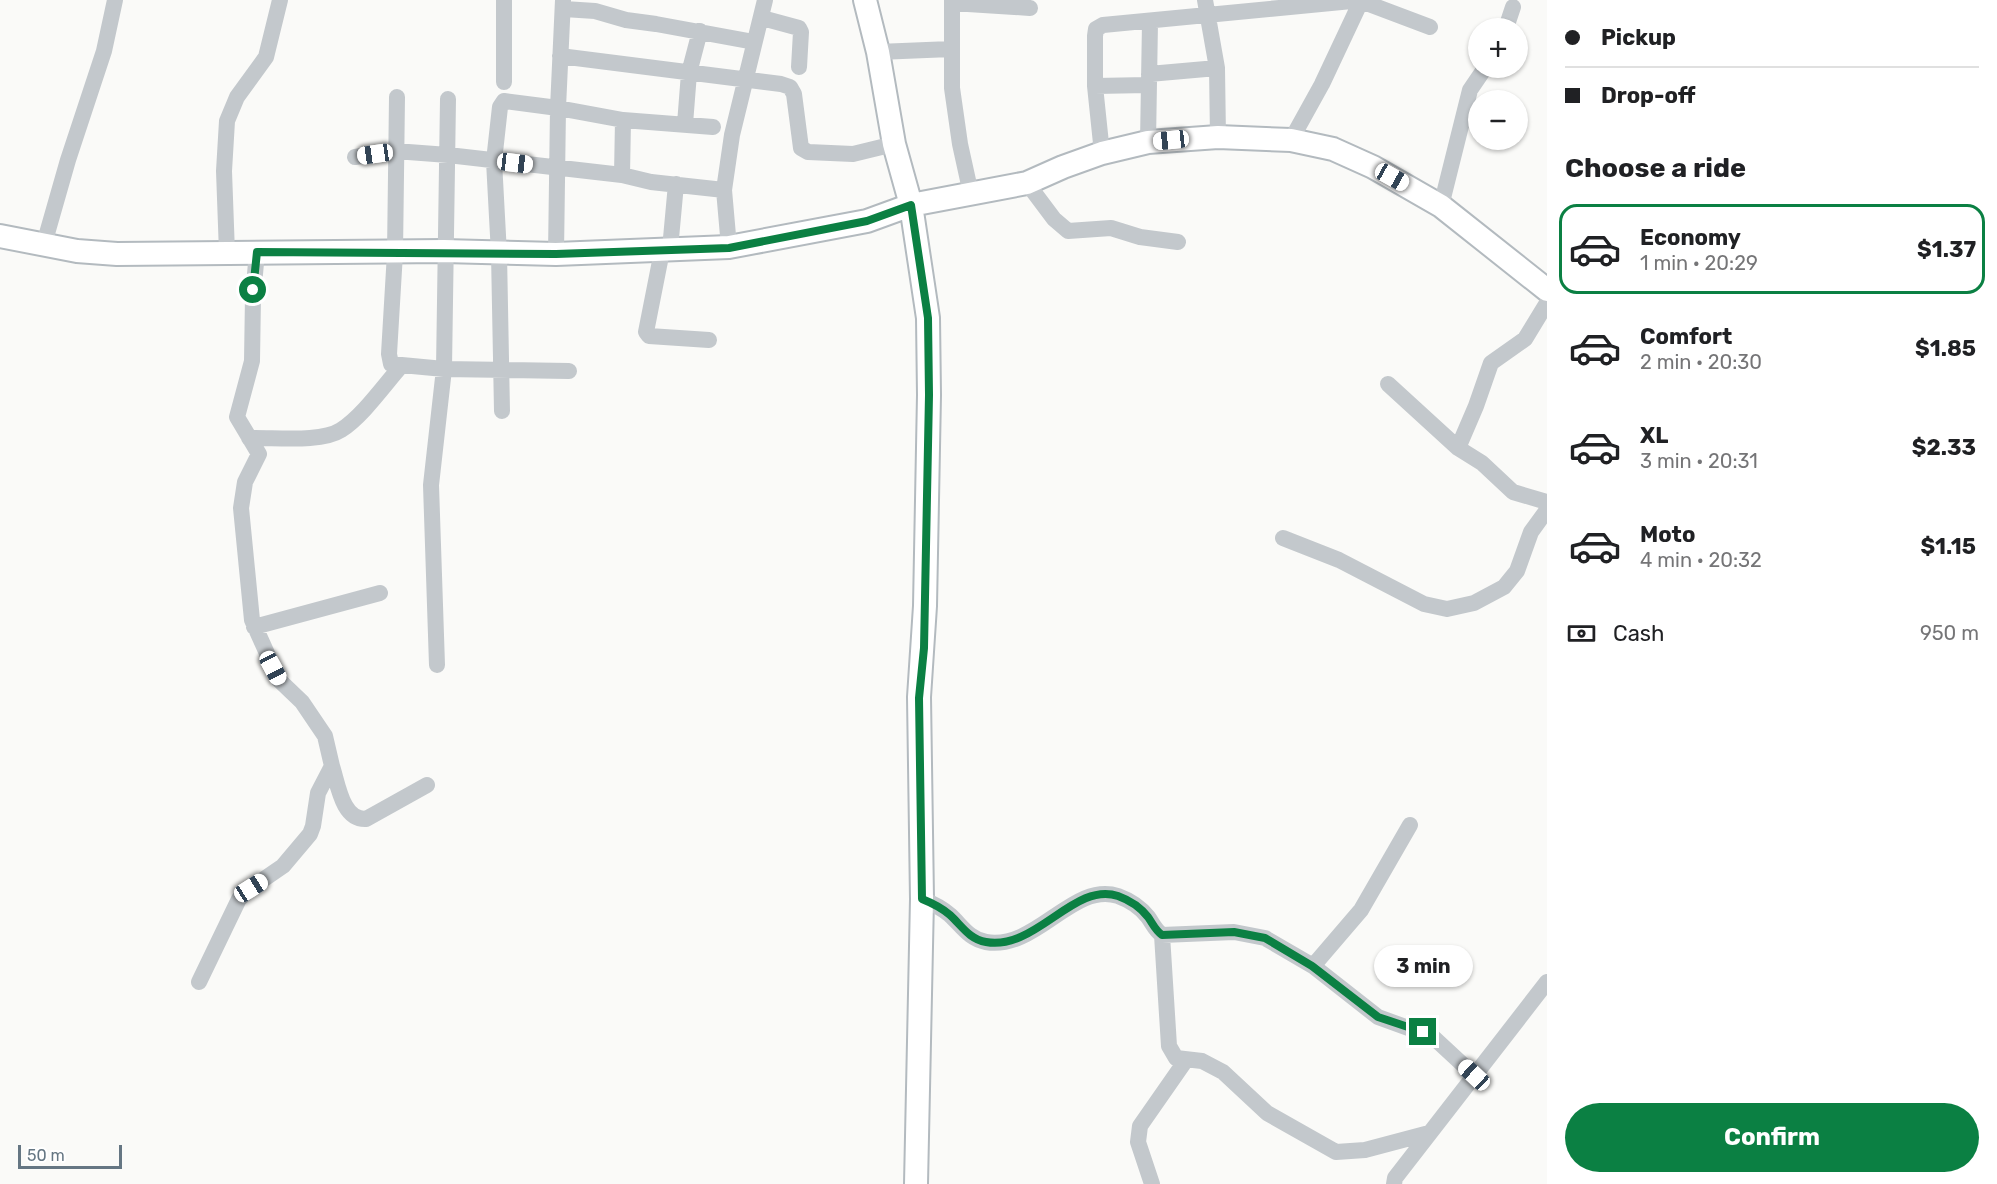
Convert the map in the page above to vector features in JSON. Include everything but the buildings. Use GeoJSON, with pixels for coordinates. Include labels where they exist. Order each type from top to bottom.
{"type":"FeatureCollection","features":[{"type":"Feature","properties":{"kind":"street"},"geometry":{"type":"LineString","coordinates":[[44,244],[75,138],[104,51],[115,0]]}},
{"type":"Feature","properties":{"kind":"street"},"geometry":{"type":"LineString","coordinates":[[228,253],[224,171],[228,121],[237,97],[266,57],[280,0]]}},
{"type":"Feature","properties":{"kind":"street"},"geometry":{"type":"LineString","coordinates":[[504,0],[504,82]]}},
{"type":"Feature","properties":{"kind":"street"},"geometry":{"type":"LineString","coordinates":[[729,248],[724,190],[732,135],[765,0]]}},
{"type":"Feature","properties":{"kind":"street"},"geometry":{"type":"LineString","coordinates":[[865,0],[878,52],[894,144],[911,205],[928,318],[925,616],[919,698],[922,899],[916,1184]]}},
{"type":"Feature","properties":{"kind":"street"},"geometry":{"type":"LineString","coordinates":[[1291,140],[1322,84],[1362,0]]}},
{"type":"Feature","properties":{"kind":"street"},"geometry":{"type":"LineString","coordinates":[[1102,153],[1095,86],[1096,29],[1103,25],[1150,22],[1207,8],[1362,0],[1430,27]]}},
{"type":"Feature","properties":{"kind":"street"},"geometry":{"type":"LineString","coordinates":[[971,194],[960,144],[952,88],[952,1],[1030,8]]}},
{"type":"Feature","properties":{"kind":"street"},"geometry":{"type":"LineString","coordinates":[[556,254],[558,108],[564,4],[626,20],[754,42]]}},
{"type":"Feature","properties":{"kind":"street"},"geometry":{"type":"LineString","coordinates":[[1509,18],[1513,7]]}},
{"type":"Feature","properties":{"kind":"street"},"geometry":{"type":"LineString","coordinates":[[1207,8],[1217,68],[1218,137]]}},
{"type":"Feature","properties":{"kind":"street"},"geometry":{"type":"LineString","coordinates":[[762,18],[799,28],[801,32],[799,66]]}},
{"type":"Feature","properties":{"kind":"street"},"geometry":{"type":"LineString","coordinates":[[1148,142],[1150,22]]}},
{"type":"Feature","properties":{"kind":"street"},"geometry":{"type":"LineString","coordinates":[[685,124],[689,73],[700,31]]}},
{"type":"Feature","properties":{"kind":"street"},"geometry":{"type":"LineString","coordinates":[[878,52],[951,50]]}},
{"type":"Feature","properties":{"kind":"street"},"geometry":{"type":"LineString","coordinates":[[560,56],[790,87],[794,94],[801,148],[808,152],[853,154],[894,144]]}},
{"type":"Feature","properties":{"kind":"street"},"geometry":{"type":"LineString","coordinates":[[1095,86],[1149,80],[1217,68]]}},
{"type":"Feature","properties":{"kind":"street"},"geometry":{"type":"LineString","coordinates":[[1441,206],[1470,90],[1478,78]]}},
{"type":"Feature","properties":{"kind":"street"},"geometry":{"type":"LineString","coordinates":[[397,97],[396,252],[389,360],[391,364],[444,369],[569,371]]}},
{"type":"Feature","properties":{"kind":"street"},"geometry":{"type":"LineString","coordinates":[[437,665],[431,485],[444,369],[448,99]]}},
{"type":"Feature","properties":{"kind":"street"},"geometry":{"type":"LineString","coordinates":[[502,411],[499,254],[494,160],[500,107],[504,101],[624,120],[713,127]]}},
{"type":"Feature","properties":{"kind":"street"},"geometry":{"type":"LineString","coordinates":[[622,175],[624,120]]}},
{"type":"Feature","properties":{"kind":"street"},"geometry":{"type":"LineString","coordinates":[[0,236],[77,251],[117,254],[444,251],[556,254],[729,248],[867,221],[911,205],[1027,183],[1063,166],[1102,153],[1148,142],[1218,137],[1291,140],[1333,149],[1353,158],[1411,187],[1441,206],[1547,290]]}},
{"type":"Feature","properties":{"kind":"street"},"geometry":{"type":"LineString","coordinates":[[356,157],[396,151],[448,155],[622,175],[651,182],[724,190]]}},
{"type":"Feature","properties":{"kind":"street"},"geometry":{"type":"LineString","coordinates":[[1027,183],[1054,219],[1068,231],[1111,228],[1140,237],[1178,242]]}},
{"type":"Feature","properties":{"kind":"street"},"geometry":{"type":"LineString","coordinates":[[676,184],[666,250],[646,332],[649,336],[708,340]]}},
{"type":"Feature","properties":{"kind":"street"},"geometry":{"type":"LineString","coordinates":[[257,252],[253,296],[252,361],[237,417],[259,454],[245,482],[241,515],[248,596],[254,627],[279,680],[302,702],[325,736],[345,806],[351,815],[358,819],[366,819],[427,786]]}},
{"type":"Feature","properties":{"kind":"street"},"geometry":{"type":"LineString","coordinates":[[1458,448],[1491,363],[1525,339],[1547,303]]}},
{"type":"Feature","properties":{"kind":"street"},"geometry":{"type":"LineString","coordinates":[[249,438],[313,437],[340,430],[351,422],[402,365]]}},
{"type":"Feature","properties":{"kind":"street"},"geometry":{"type":"LineString","coordinates":[[1388,384],[1458,448],[1482,463],[1513,492],[1547,502]]}},
{"type":"Feature","properties":{"kind":"street"},"geometry":{"type":"LineString","coordinates":[[1283,538],[1339,560],[1424,604],[1448,609],[1474,603],[1504,587],[1517,572],[1531,532],[1547,510]]}},
{"type":"Feature","properties":{"kind":"street"},"geometry":{"type":"LineString","coordinates":[[254,627],[380,593]]}},
{"type":"Feature","properties":{"kind":"street"},"geometry":{"type":"LineString","coordinates":[[198,982],[239,899],[283,866],[310,834],[318,793],[332,766]]}},
{"type":"Feature","properties":{"kind":"street"},"geometry":{"type":"LineString","coordinates":[[1312,966],[1360,910],[1410,825]]}},
{"type":"Feature","properties":{"kind":"street"},"geometry":{"type":"LineString","coordinates":[[922,899],[934,904],[949,915],[968,935],[986,942],[1009,943],[1080,900],[1099,895],[1117,895],[1138,907],[1162,935],[1169,1046],[1176,1058],[1202,1061],[1223,1072],[1268,1113],[1336,1152],[1365,1150],[1430,1133]]}},
{"type":"Feature","properties":{"kind":"street"},"geometry":{"type":"LineString","coordinates":[[1162,935],[1234,932],[1265,938],[1312,966],[1378,1017],[1433,1038],[1474,1075]]}},
{"type":"Feature","properties":{"kind":"street"},"geometry":{"type":"LineString","coordinates":[[1394,1184],[1395,1178],[1547,982]]}},
{"type":"Feature","properties":{"kind":"street"},"geometry":{"type":"LineString","coordinates":[[1152,1184],[1138,1142],[1140,1126],[1186,1060]]}},
{"type":"Feature","properties":{"kind":"route"},"geometry":{"type":"LineString","coordinates":[[253,290],[257,252],[444,251],[556,254],[729,248],[867,221],[911,205],[928,318],[926,606],[919,688],[922,899],[934,904],[949,915],[968,935],[986,942],[1009,943],[1061,914],[1080,900],[1099,895],[1117,895],[1138,907],[1148,917],[1156,932],[1162,935],[1234,932],[1265,938],[1312,966],[1378,1017],[1423,1032]]}}]}
